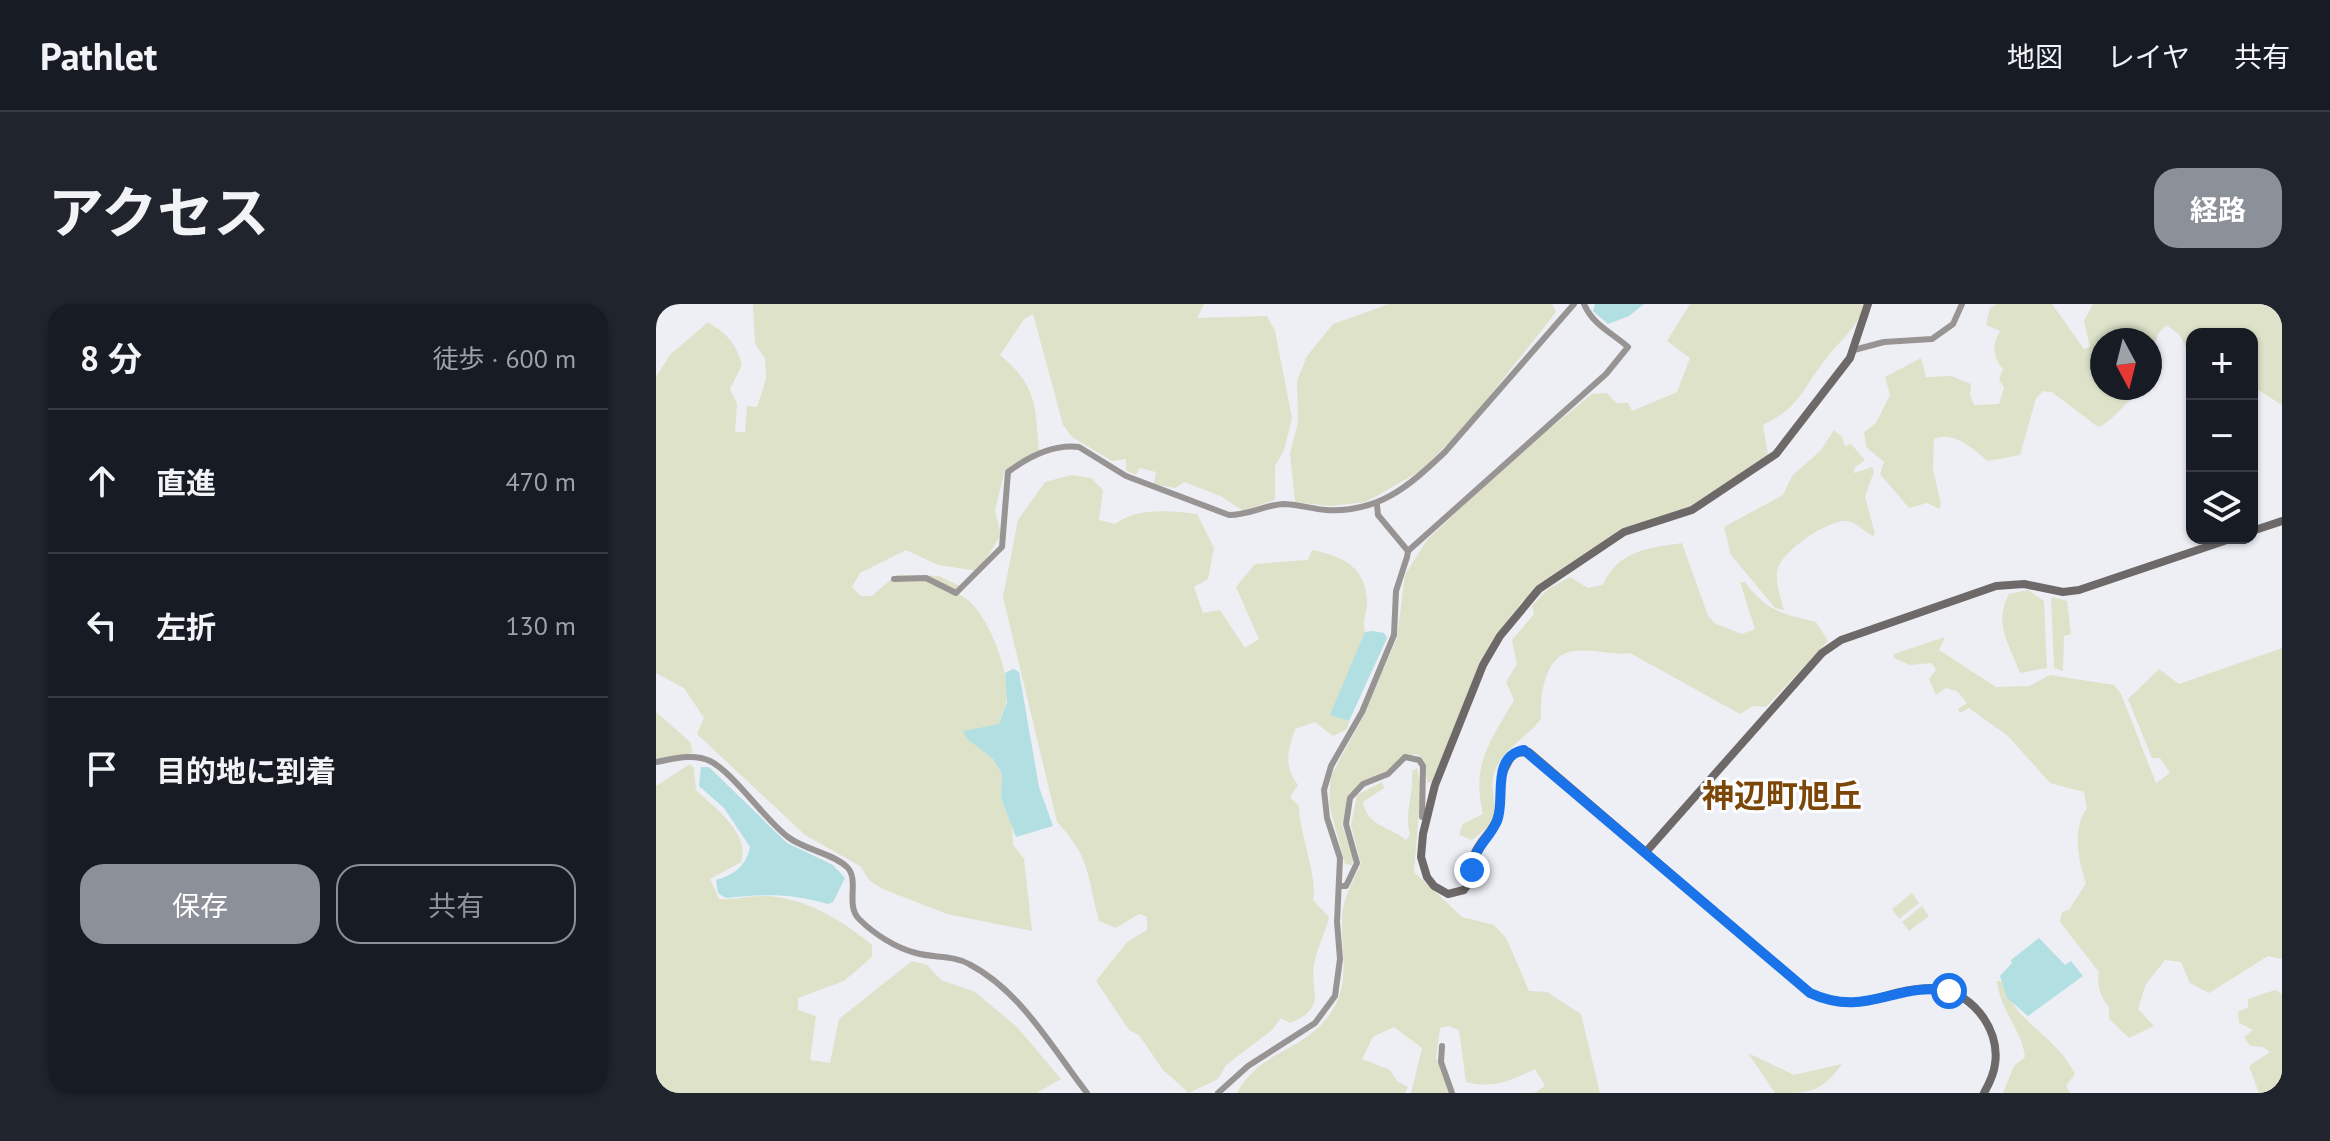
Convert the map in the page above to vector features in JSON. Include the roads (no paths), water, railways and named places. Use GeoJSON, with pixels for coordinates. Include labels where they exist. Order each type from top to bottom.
{"type":"FeatureCollection","features":[{"type":"Feature","properties":{"kind":"street"},"geometry":{"type":"LineString","coordinates":[[894,579],[926,578],[956,593],[1002,547],[1008,472],[1044,451],[1069,446],[1079,447],[1126,476],[1229,515],[1247,515],[1286,504],[1327,510],[1377,505],[1423,473],[1445,452],[1574,304]]}},
{"type":"Feature","properties":{"kind":"street"},"geometry":{"type":"LineString","coordinates":[[1218,1093],[1248,1066],[1296,1037],[1328,1009],[1339,980],[1340,858],[1327,818],[1324,790],[1331,766],[1362,712],[1394,635],[1396,591],[1408,551],[1626,353],[1628,347],[1610,331],[1596,325],[1584,304]]}},
{"type":"Feature","properties":{"kind":"street"},"geometry":{"type":"LineString","coordinates":[[1868,304],[1854,350],[1844,369],[1795,433],[1757,469],[1692,510],[1624,532],[1528,598],[1483,665],[1435,785],[1421,857],[1427,877],[1434,886],[1448,894],[1464,890],[1479,843],[1497,820],[1498,786],[1507,762],[1514,753],[1524,750],[1799,987],[1824,1000],[1855,1005],[1932,988],[1967,1001],[1983,1016],[1994,1047],[1995,1065],[1984,1093]]}},
{"type":"Feature","properties":{"kind":"street"},"geometry":{"type":"LineString","coordinates":[[1854,350],[1884,342],[1932,339],[1953,324],[1962,304]]}},
{"type":"Feature","properties":{"kind":"street"},"geometry":{"type":"LineString","coordinates":[[1377,505],[1378,515],[1408,551]]}},
{"type":"Feature","properties":{"kind":"street"},"geometry":{"type":"LineString","coordinates":[[2258,529],[2282,521]]}},
{"type":"Feature","properties":{"kind":"street"},"geometry":{"type":"LineString","coordinates":[[1645,853],[1822,653],[1841,640],[1864,629],[1996,586],[2024,584],[2063,592],[2079,590],[2215,544]]}},
{"type":"Feature","properties":{"kind":"street"},"geometry":{"type":"LineString","coordinates":[[656,762],[685,757],[712,762],[786,836],[807,850],[846,867],[851,876],[851,896],[857,918],[888,941],[915,953],[967,962],[992,979],[1045,1036],[1084,1092]]}},
{"type":"Feature","properties":{"kind":"street"},"geometry":{"type":"LineString","coordinates":[[1340,886],[1346,886],[1357,863],[1346,824],[1350,798],[1363,784],[1388,774],[1405,757],[1419,760],[1424,776],[1422,817],[1427,819]]}},
{"type":"Feature","properties":{"kind":"street"},"geometry":{"type":"LineString","coordinates":[[1442,1046],[1441,1062],[1452,1093]]}},
{"type":"Feature","properties":{"kind":"water"},"geometry":{"type":"Polygon","coordinates":[[[1595,304],[1644,304],[1629,316],[1608,324],[1593,311],[1595,304]]]}},
{"type":"Feature","properties":{"kind":"water"},"geometry":{"type":"Polygon","coordinates":[[[1365,632],[1384,633],[1387,638],[1349,721],[1330,715],[1365,632]]]}},
{"type":"Feature","properties":{"kind":"water"},"geometry":{"type":"Polygon","coordinates":[[[1013,669],[1019,672],[1039,787],[1053,826],[1016,837],[1001,798],[1002,774],[993,759],[967,739],[963,731],[999,724],[1007,702],[1005,673],[1013,669]]]}},
{"type":"Feature","properties":{"kind":"water"},"geometry":{"type":"Polygon","coordinates":[[[701,767],[709,767],[787,843],[833,865],[845,878],[833,902],[828,904],[777,895],[726,898],[718,893],[716,880],[738,869],[750,847],[724,808],[699,786],[701,767]]]}},
{"type":"Feature","properties":{"kind":"water"},"geometry":{"type":"Polygon","coordinates":[[[2039,938],[2065,965],[2071,961],[2083,976],[2028,1016],[2007,998],[2000,976],[2012,963],[2011,960],[2039,938]]]}},
{"type":"Feature","properties":{"kind":"district","name":"神辺町旭丘"},"geometry":{"type":"Point","coordinates":[1782,795]}}]}
